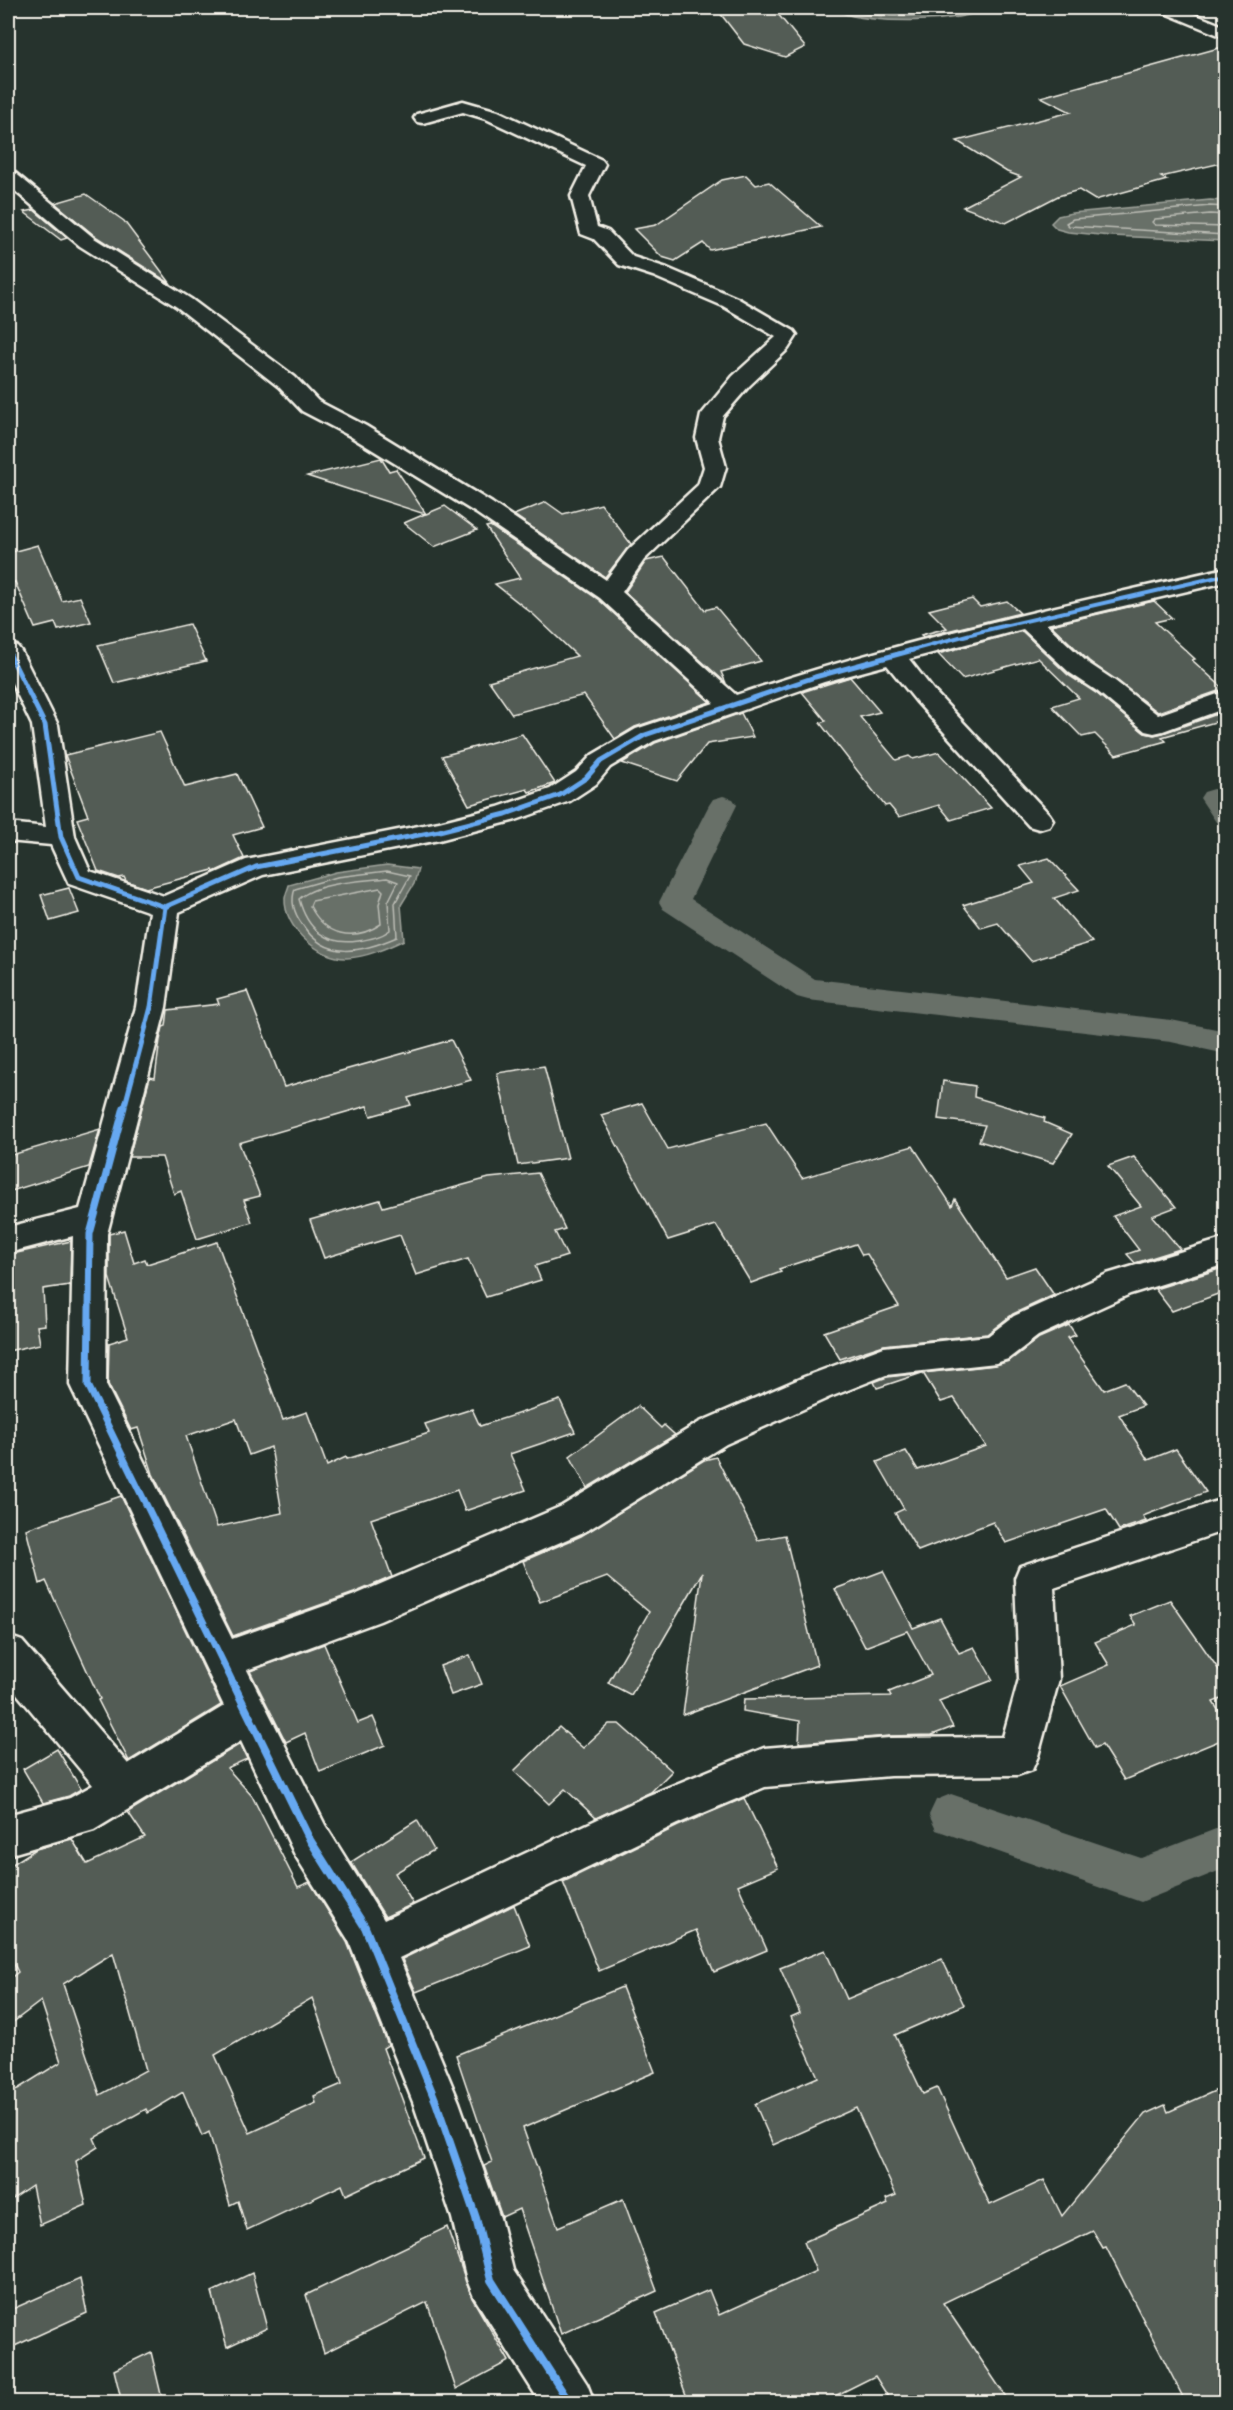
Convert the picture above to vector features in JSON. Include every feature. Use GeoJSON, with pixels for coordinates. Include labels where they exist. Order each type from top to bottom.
{"type":"FeatureCollection","features":[{"type":"Feature","properties":{"kind":"street"},"geometry":{"type":"LineString","coordinates":[[1166,8],[1223,27]]}},
{"type":"Feature","properties":{"kind":"street"},"geometry":{"type":"LineString","coordinates":[[423,118],[463,106],[492,115],[596,164],[580,196],[588,230],[601,236],[626,261],[660,272],[730,302],[787,335],[781,345],[741,381],[712,415],[707,438],[715,467],[709,487],[636,555],[609,593]]}},
{"type":"Feature","properties":{"kind":"street"},"geometry":{"type":"LineString","coordinates":[[8,176],[87,242],[184,303],[287,382],[310,406],[358,431],[484,508],[609,593],[732,705]]}},
{"type":"Feature","properties":{"kind":"street"},"geometry":{"type":"LineString","coordinates":[[8,651],[45,725],[62,837],[79,877],[165,907],[256,867],[439,831],[506,814],[560,795],[586,777],[601,761],[645,735],[892,654],[1226,575]]}},
{"type":"Feature","properties":{"kind":"street"},"geometry":{"type":"LineString","coordinates":[[1028,620],[1079,668],[1106,686],[1154,725],[1226,699]]}},
{"type":"Feature","properties":{"kind":"street"},"geometry":{"type":"LineString","coordinates":[[892,654],[925,696],[1039,820]]}},
{"type":"Feature","properties":{"kind":"street"},"geometry":{"type":"LineString","coordinates":[[8,832],[62,837]]}},
{"type":"Feature","properties":{"kind":"street"},"geometry":{"type":"LineString","coordinates":[[165,907],[151,1007],[90,1234],[88,1385],[310,1840],[365,1928],[436,2102],[476,2218],[491,2280],[569,2403]]}},
{"type":"Feature","properties":{"kind":"street"},"geometry":{"type":"LineString","coordinates":[[8,1240],[94,1218]]}},
{"type":"Feature","properties":{"kind":"street"},"geometry":{"type":"LineString","coordinates":[[222,1661],[366,1609],[575,1518],[713,1433],[817,1387],[884,1361],[996,1349],[1026,1326],[1119,1284],[1226,1251]]}},
{"type":"Feature","properties":{"kind":"street"},"geometry":{"type":"LineString","coordinates":[[373,1948],[662,1810],[764,1768],[890,1757],[1018,1756],[1039,1679],[1034,1578],[1226,1514]]}},
{"type":"Feature","properties":{"kind":"street"},"geometry":{"type":"LineString","coordinates":[[8,1654],[123,1789]]}},
{"type":"Feature","properties":{"kind":"street"},"geometry":{"type":"LineString","coordinates":[[8,1835],[79,1816],[248,1714]]}},
{"type":"Feature","properties":{"kind":"water"},"geometry":{"type":"Polygon","coordinates":[[[843,8],[987,8],[958,17],[892,20],[853,16],[840,12],[843,8]]]}},
{"type":"Feature","properties":{"kind":"water"},"geometry":{"type":"Polygon","coordinates":[[[1210,200],[1225,201],[1225,241],[1068,232],[1057,229],[1051,223],[1058,216],[1072,213],[1210,200]]]}},
{"type":"Feature","properties":{"kind":"water"},"geometry":{"type":"Polygon","coordinates":[[[387,865],[418,869],[414,884],[401,905],[404,940],[369,954],[347,958],[336,957],[305,940],[290,921],[285,897],[289,885],[336,872],[387,865]]]}},
{"type":"Feature","properties":{"kind":"building"},"geometry":{"type":"Polygon","coordinates":[[[716,8],[773,8],[805,47],[785,57],[744,44],[716,8]]]}},
{"type":"Feature","properties":{"kind":"building"},"geometry":{"type":"Polygon","coordinates":[[[1226,46],[1226,162],[1161,177],[1167,180],[1095,200],[1079,190],[1058,196],[1006,223],[963,207],[1021,177],[1007,172],[957,141],[1071,112],[1041,97],[1226,46]]]}},
{"type":"Feature","properties":{"kind":"building"},"geometry":{"type":"Polygon","coordinates":[[[746,175],[756,185],[769,182],[821,227],[710,250],[703,243],[675,261],[662,257],[634,229],[656,225],[722,180],[746,175]]]}},
{"type":"Feature","properties":{"kind":"building"},"geometry":{"type":"Polygon","coordinates":[[[86,194],[124,221],[171,284],[95,236],[55,203],[86,194]]]}},
{"type":"Feature","properties":{"kind":"building"},"geometry":{"type":"Polygon","coordinates":[[[34,210],[67,238],[61,240],[24,212],[34,210]]]}},
{"type":"Feature","properties":{"kind":"building"},"geometry":{"type":"Polygon","coordinates":[[[381,458],[389,471],[396,469],[426,514],[445,506],[477,530],[434,547],[404,523],[425,514],[307,476],[381,458]]]}},
{"type":"Feature","properties":{"kind":"building"},"geometry":{"type":"Polygon","coordinates":[[[546,502],[563,514],[601,504],[631,544],[605,577],[514,515],[546,502]]]}},
{"type":"Feature","properties":{"kind":"building"},"geometry":{"type":"Polygon","coordinates":[[[490,526],[599,600],[710,702],[635,727],[615,739],[584,695],[512,714],[489,681],[577,656],[534,615],[495,584],[520,578],[486,527],[490,526]]]}},
{"type":"Feature","properties":{"kind":"building"},"geometry":{"type":"Polygon","coordinates":[[[38,545],[62,601],[80,597],[91,622],[58,630],[55,623],[35,628],[15,582],[8,584],[8,553],[38,545]]]}},
{"type":"Feature","properties":{"kind":"building"},"geometry":{"type":"Polygon","coordinates":[[[664,557],[705,610],[716,607],[761,661],[721,672],[726,683],[625,592],[646,561],[664,557]]]}},
{"type":"Feature","properties":{"kind":"building"},"geometry":{"type":"Polygon","coordinates":[[[972,599],[980,607],[1007,601],[1020,613],[923,637],[921,635],[947,628],[929,610],[972,599]]]}},
{"type":"Feature","properties":{"kind":"building"},"geometry":{"type":"Polygon","coordinates":[[[1154,601],[1172,618],[1155,622],[1224,689],[1158,712],[1089,661],[1051,625],[1154,601]]]}},
{"type":"Feature","properties":{"kind":"building"},"geometry":{"type":"Polygon","coordinates":[[[189,624],[206,661],[114,683],[98,645],[189,624]]]}},
{"type":"Feature","properties":{"kind":"building"},"geometry":{"type":"Polygon","coordinates":[[[1022,631],[1068,675],[1096,693],[1145,733],[1154,735],[1163,733],[1226,711],[1226,719],[1162,737],[1166,741],[1116,755],[1095,734],[1082,737],[1052,706],[1079,698],[1038,658],[962,679],[938,654],[1022,631]]]}},
{"type":"Feature","properties":{"kind":"building"},"geometry":{"type":"Polygon","coordinates":[[[850,677],[880,712],[860,717],[896,760],[909,756],[913,759],[939,752],[991,808],[951,820],[939,805],[899,817],[889,805],[885,806],[820,723],[826,721],[802,692],[850,677]]]}},
{"type":"Feature","properties":{"kind":"building"},"geometry":{"type":"Polygon","coordinates":[[[741,713],[753,737],[707,744],[677,781],[622,763],[655,743],[741,713]]]}},
{"type":"Feature","properties":{"kind":"building"},"geometry":{"type":"Polygon","coordinates":[[[160,732],[185,787],[237,774],[262,827],[233,835],[244,858],[214,872],[213,870],[146,888],[126,881],[124,877],[119,878],[98,871],[77,819],[88,816],[65,755],[160,732]]]}},
{"type":"Feature","properties":{"kind":"building"},"geometry":{"type":"Polygon","coordinates":[[[522,734],[555,783],[529,792],[527,789],[469,805],[442,756],[522,734]]]}},
{"type":"Feature","properties":{"kind":"building"},"geometry":{"type":"Polygon","coordinates":[[[1049,858],[1079,890],[1054,898],[1092,942],[1031,961],[998,923],[981,928],[963,905],[1034,883],[1020,866],[1049,858]]]}},
{"type":"Feature","properties":{"kind":"building"},"geometry":{"type":"Polygon","coordinates":[[[69,888],[79,913],[50,921],[41,895],[69,888]]]}},
{"type":"Feature","properties":{"kind":"building"},"geometry":{"type":"Polygon","coordinates":[[[247,991],[284,1087],[451,1040],[471,1080],[408,1098],[411,1105],[371,1116],[367,1106],[239,1143],[260,1196],[244,1200],[252,1222],[197,1239],[181,1191],[174,1194],[162,1157],[129,1157],[150,1077],[155,1078],[160,1040],[163,1027],[166,1026],[168,1010],[219,1004],[217,999],[247,991]]]}},
{"type":"Feature","properties":{"kind":"building"},"geometry":{"type":"Polygon","coordinates":[[[544,1066],[568,1158],[518,1165],[497,1073],[544,1066]]]}},
{"type":"Feature","properties":{"kind":"building"},"geometry":{"type":"Polygon","coordinates":[[[943,1081],[975,1086],[974,1097],[1045,1118],[1044,1122],[1072,1134],[1053,1163],[979,1141],[985,1125],[938,1119],[943,1081]]]}},
{"type":"Feature","properties":{"kind":"building"},"geometry":{"type":"Polygon","coordinates":[[[642,1103],[668,1149],[766,1123],[802,1178],[913,1146],[952,1206],[955,1199],[1006,1277],[1035,1267],[1054,1295],[1013,1314],[987,1334],[884,1345],[840,1359],[824,1332],[899,1306],[867,1254],[862,1255],[856,1244],[779,1269],[781,1272],[751,1283],[716,1225],[668,1240],[601,1115],[642,1103]]]}},
{"type":"Feature","properties":{"kind":"building"},"geometry":{"type":"Polygon","coordinates":[[[100,1129],[89,1167],[8,1192],[8,1156],[100,1129]]]}},
{"type":"Feature","properties":{"kind":"building"},"geometry":{"type":"Polygon","coordinates":[[[1134,1157],[1176,1207],[1152,1216],[1180,1249],[1135,1263],[1127,1254],[1139,1250],[1113,1216],[1141,1206],[1108,1166],[1134,1157]]]}},
{"type":"Feature","properties":{"kind":"building"},"geometry":{"type":"Polygon","coordinates":[[[538,1173],[565,1229],[555,1232],[567,1256],[535,1266],[541,1280],[486,1297],[468,1259],[416,1275],[400,1235],[324,1258],[310,1220],[380,1200],[383,1207],[489,1178],[538,1173]]]}},
{"type":"Feature","properties":{"kind":"building"},"geometry":{"type":"Polygon","coordinates":[[[124,1230],[134,1263],[145,1259],[147,1264],[217,1242],[283,1420],[307,1412],[327,1466],[346,1457],[347,1459],[429,1433],[425,1424],[472,1409],[480,1426],[560,1400],[575,1432],[510,1454],[526,1490],[465,1511],[457,1490],[371,1519],[392,1577],[233,1636],[153,1474],[138,1428],[131,1430],[108,1384],[109,1343],[128,1337],[109,1277],[109,1234],[124,1230]],[[236,1419],[186,1436],[217,1527],[282,1513],[271,1447],[249,1455],[236,1419]]]}},
{"type":"Feature","properties":{"kind":"building"},"geometry":{"type":"Polygon","coordinates":[[[71,1241],[70,1285],[43,1289],[45,1325],[37,1326],[40,1344],[8,1351],[8,1255],[71,1241]]]}},
{"type":"Feature","properties":{"kind":"building"},"geometry":{"type":"Polygon","coordinates":[[[1226,1267],[1226,1291],[1172,1311],[1155,1289],[1226,1267]]]}},
{"type":"Feature","properties":{"kind":"building"},"geometry":{"type":"Polygon","coordinates":[[[1069,1325],[1076,1335],[1067,1338],[1104,1390],[1125,1382],[1143,1406],[1119,1415],[1148,1460],[1176,1449],[1206,1492],[1143,1516],[1146,1521],[1119,1530],[1106,1509],[1006,1543],[993,1522],[918,1551],[895,1513],[904,1509],[877,1462],[906,1451],[918,1470],[986,1446],[954,1398],[941,1402],[923,1373],[996,1365],[1009,1361],[1039,1338],[1069,1325]]]}},
{"type":"Feature","properties":{"kind":"building"},"geometry":{"type":"Polygon","coordinates":[[[922,1373],[877,1388],[874,1382],[887,1377],[922,1373]]]}},
{"type":"Feature","properties":{"kind":"building"},"geometry":{"type":"Polygon","coordinates":[[[638,1406],[661,1428],[664,1425],[675,1435],[587,1488],[570,1456],[638,1406]]]}},
{"type":"Feature","properties":{"kind":"building"},"geometry":{"type":"Polygon","coordinates":[[[716,1457],[758,1540],[785,1535],[817,1665],[683,1715],[702,1573],[631,1695],[608,1683],[649,1612],[607,1577],[540,1602],[523,1561],[581,1536],[704,1460],[716,1457]]]}},
{"type":"Feature","properties":{"kind":"building"},"geometry":{"type":"Polygon","coordinates":[[[121,1496],[221,1705],[129,1761],[98,1700],[100,1699],[46,1581],[40,1584],[26,1529],[121,1496]]]}},
{"type":"Feature","properties":{"kind":"building"},"geometry":{"type":"Polygon","coordinates":[[[883,1571],[913,1628],[940,1618],[959,1653],[974,1647],[993,1680],[939,1701],[953,1727],[932,1735],[799,1743],[800,1721],[743,1711],[744,1699],[891,1696],[889,1692],[931,1675],[907,1631],[865,1647],[835,1589],[883,1571]]]}},
{"type":"Feature","properties":{"kind":"building"},"geometry":{"type":"Polygon","coordinates":[[[1170,1600],[1226,1680],[1226,1697],[1213,1702],[1226,1722],[1226,1738],[1124,1780],[1102,1745],[1095,1748],[1060,1686],[1109,1665],[1095,1642],[1136,1625],[1130,1616],[1170,1600]]]}},
{"type":"Feature","properties":{"kind":"building"},"geometry":{"type":"Polygon","coordinates":[[[324,1644],[358,1723],[373,1717],[385,1745],[320,1772],[305,1733],[286,1742],[250,1671],[324,1644]]]}},
{"type":"Feature","properties":{"kind":"building"},"geometry":{"type":"Polygon","coordinates":[[[470,1655],[482,1684],[451,1695],[440,1666],[470,1655]]]}},
{"type":"Feature","properties":{"kind":"building"},"geometry":{"type":"Polygon","coordinates":[[[609,1724],[619,1724],[672,1771],[651,1792],[596,1818],[565,1789],[549,1804],[514,1771],[559,1727],[583,1748],[609,1724]]]}},
{"type":"Feature","properties":{"kind":"building"},"geometry":{"type":"Polygon","coordinates":[[[240,1744],[247,1759],[227,1768],[252,1796],[298,1887],[310,1882],[347,1942],[388,2045],[383,2048],[424,2158],[346,2195],[342,2185],[247,2230],[238,2201],[230,2205],[209,2132],[202,2136],[183,2092],[148,2113],[146,2109],[94,2138],[98,2147],[76,2161],[86,2205],[40,2225],[32,2186],[8,2202],[8,2095],[61,2062],[41,2001],[8,2026],[8,1980],[18,1972],[8,1952],[8,1867],[36,1849],[72,1839],[87,1864],[145,1837],[128,1812],[240,1744]],[[113,1953],[63,1984],[100,2095],[146,2070],[113,1953]],[[312,1998],[215,2055],[250,2133],[316,2103],[314,2096],[342,2084],[312,1998]]]}},
{"type":"Feature","properties":{"kind":"building"},"geometry":{"type":"Polygon","coordinates":[[[57,1749],[81,1789],[69,1796],[43,1803],[23,1769],[57,1749]]]}},
{"type":"Feature","properties":{"kind":"building"},"geometry":{"type":"Polygon","coordinates":[[[744,1798],[778,1868],[738,1885],[767,1950],[714,1972],[696,1930],[599,1971],[563,1882],[678,1826],[744,1798]]]}},
{"type":"Feature","properties":{"kind":"building"},"geometry":{"type":"Polygon","coordinates":[[[417,1820],[434,1850],[395,1873],[413,1904],[385,1917],[351,1862],[417,1820]]]}},
{"type":"Feature","properties":{"kind":"building"},"geometry":{"type":"Polygon","coordinates":[[[514,1905],[530,1946],[416,1992],[402,1959],[514,1905]]]}},
{"type":"Feature","properties":{"kind":"building"},"geometry":{"type":"Polygon","coordinates":[[[825,1950],[847,1999],[942,1959],[964,2005],[895,2035],[923,2094],[937,2088],[990,2205],[1044,2180],[1062,2216],[1145,2114],[1165,2105],[1168,2112],[1226,2086],[1226,2403],[1186,2403],[1106,2247],[1103,2248],[1093,2231],[943,2303],[1010,2403],[892,2403],[875,2376],[821,2403],[689,2403],[656,2313],[709,2290],[719,2315],[816,2271],[804,2242],[888,2204],[886,2199],[896,2195],[856,2108],[773,2145],[755,2104],[818,2077],[791,2017],[800,2013],[780,1968],[825,1950]]]}},
{"type":"Feature","properties":{"kind":"building"},"geometry":{"type":"Polygon","coordinates":[[[622,1987],[655,2072],[523,2128],[558,2227],[623,2199],[657,2291],[561,2334],[519,2209],[502,2217],[484,2166],[492,2162],[456,2055],[622,1987]]]}},
{"type":"Feature","properties":{"kind":"building"},"geometry":{"type":"Polygon","coordinates":[[[447,2227],[472,2298],[509,2361],[456,2389],[427,2302],[324,2353],[306,2295],[447,2227]]]}},
{"type":"Feature","properties":{"kind":"building"},"geometry":{"type":"Polygon","coordinates":[[[252,2273],[267,2328],[227,2347],[212,2292],[252,2273]]]}},
{"type":"Feature","properties":{"kind":"building"},"geometry":{"type":"Polygon","coordinates":[[[80,2279],[87,2313],[8,2349],[8,2311],[80,2279]]]}},
{"type":"Feature","properties":{"kind":"building"},"geometry":{"type":"Polygon","coordinates":[[[151,2352],[163,2403],[122,2403],[114,2370],[151,2352]]]}},
{"type":"Feature","properties":{"kind":"waterway"},"geometry":{"type":"LineString","coordinates":[[1214,798],[1226,816]]}},
{"type":"Feature","properties":{"kind":"waterway"},"geometry":{"type":"LineString","coordinates":[[723,805],[674,902],[808,989],[1171,1031],[1226,1043]]}},
{"type":"Feature","properties":{"kind":"waterway"},"geometry":{"type":"LineString","coordinates":[[951,1815],[1141,1880],[1226,1846]]}},
{"type":"Feature","properties":{"kind":"cycle path"},"geometry":{"type":"LineString","coordinates":[[165,907],[256,867],[439,831],[506,814],[560,795],[586,778],[601,761],[645,735],[815,677],[982,631],[1226,575]]}},
{"type":"Feature","properties":{"kind":"cycle path"},"geometry":{"type":"LineString","coordinates":[[8,651],[45,725],[61,837],[79,877],[165,907],[151,1007],[90,1234],[88,1385],[310,1840],[365,1927],[436,2102],[476,2218],[491,2280],[569,2402]]}}]}
